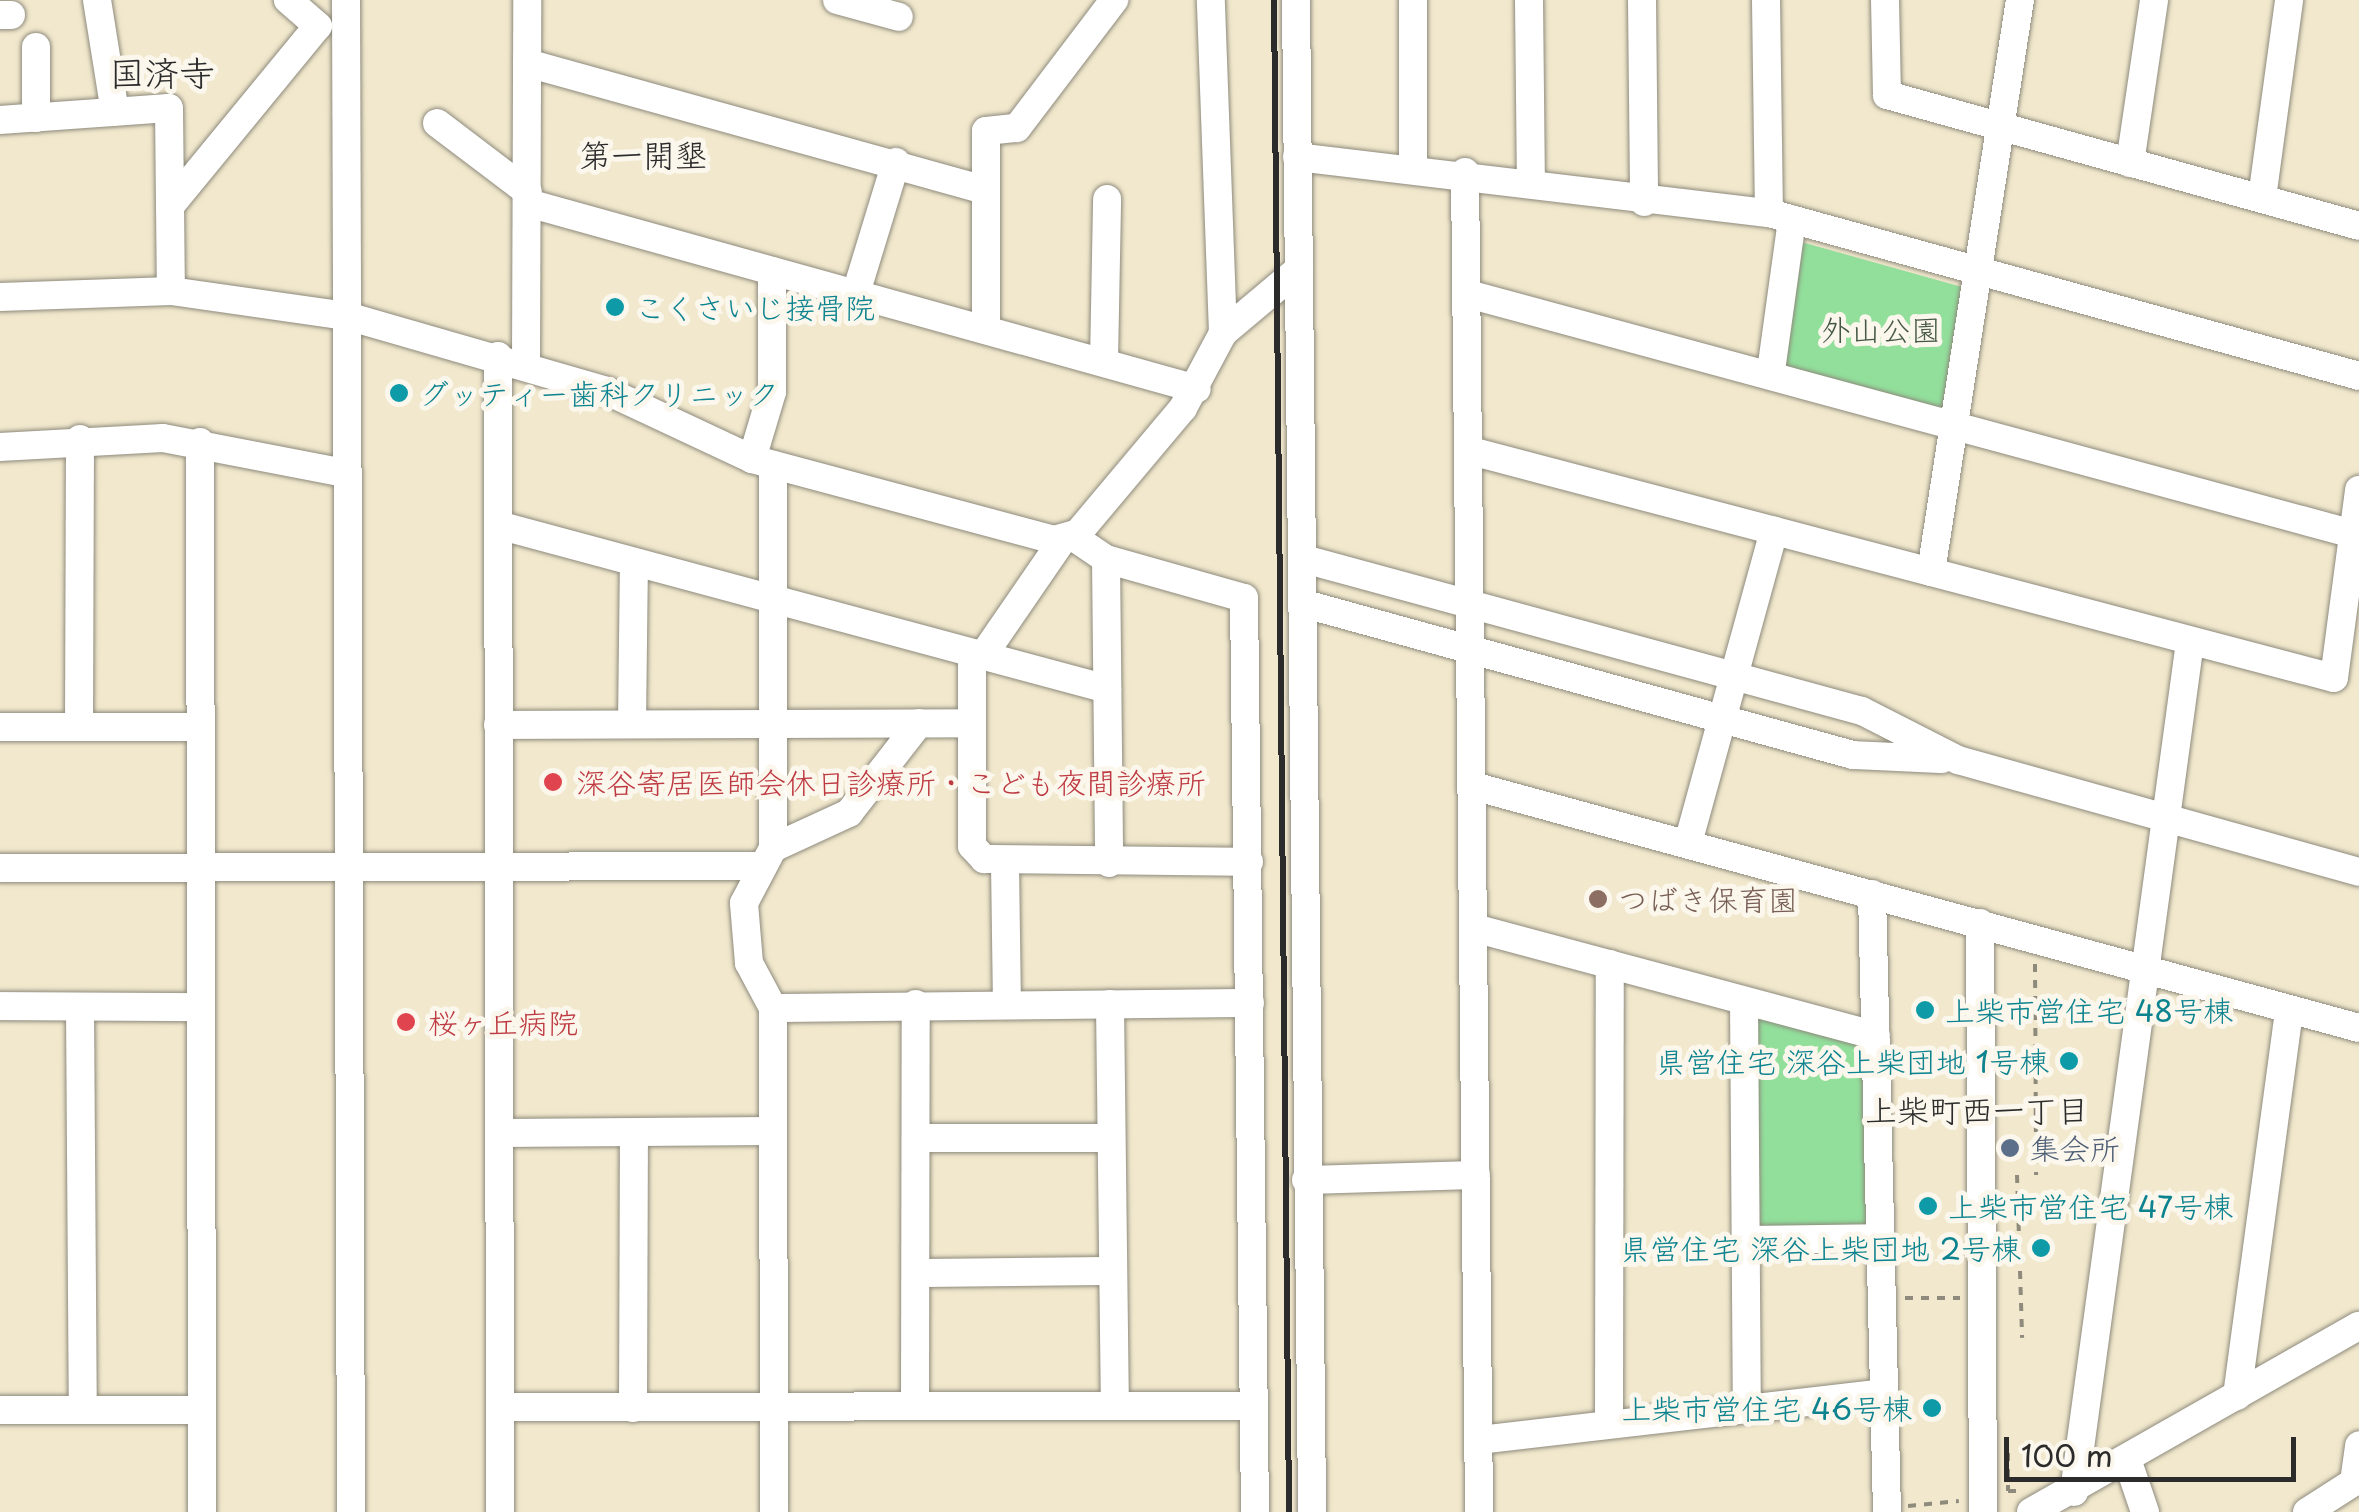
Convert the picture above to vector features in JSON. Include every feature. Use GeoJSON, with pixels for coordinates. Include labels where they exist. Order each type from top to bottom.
{"type":"FeatureCollection","features":[{"type":"Feature","properties":{"kind":"street"},"geometry":{"type":"LineString","coordinates":[[98,0],[115,112]]}},
{"type":"Feature","properties":{"kind":"street"},"geometry":{"type":"LineString","coordinates":[[170,206],[318,26],[288,0]]}},
{"type":"Feature","properties":{"kind":"street"},"geometry":{"type":"LineString","coordinates":[[346,0],[351,1512]]}},
{"type":"Feature","properties":{"kind":"street"},"geometry":{"type":"LineString","coordinates":[[526,365],[527,0]]}},
{"type":"Feature","properties":{"kind":"street"},"geometry":{"type":"LineString","coordinates":[[837,0],[899,17]]}},
{"type":"Feature","properties":{"kind":"street"},"geometry":{"type":"LineString","coordinates":[[986,329],[986,130],[1017,128],[1114,0]]}},
{"type":"Feature","properties":{"kind":"street"},"geometry":{"type":"LineString","coordinates":[[1211,0],[1222,334]]}},
{"type":"Feature","properties":{"kind":"street"},"geometry":{"type":"LineString","coordinates":[[1296,0],[1312,1512]]}},
{"type":"Feature","properties":{"kind":"street"},"geometry":{"type":"LineString","coordinates":[[1413,0],[1414,168]]}},
{"type":"Feature","properties":{"kind":"street"},"geometry":{"type":"LineString","coordinates":[[1529,0],[1531,184]]}},
{"type":"Feature","properties":{"kind":"street"},"geometry":{"type":"LineString","coordinates":[[1642,0],[1644,202]]}},
{"type":"Feature","properties":{"kind":"street"},"geometry":{"type":"LineString","coordinates":[[1766,0],[1780,216],[1772,371]]}},
{"type":"Feature","properties":{"kind":"street"},"geometry":{"type":"LineString","coordinates":[[1885,0],[1887,96],[2359,226]]}},
{"type":"Feature","properties":{"kind":"street"},"geometry":{"type":"LineString","coordinates":[[1931,572],[2020,0]]}},
{"type":"Feature","properties":{"kind":"street"},"geometry":{"type":"LineString","coordinates":[[2130,163],[2154,0]]}},
{"type":"Feature","properties":{"kind":"street"},"geometry":{"type":"LineString","coordinates":[[2262,198],[2289,0]]}},
{"type":"Feature","properties":{"kind":"street"},"geometry":{"type":"LineString","coordinates":[[36,47],[36,118]]}},
{"type":"Feature","properties":{"kind":"street"},"geometry":{"type":"LineString","coordinates":[[527,63],[896,162],[985,190]]}},
{"type":"Feature","properties":{"kind":"street"},"geometry":{"type":"LineString","coordinates":[[0,120],[170,108],[171,290]]}},
{"type":"Feature","properties":{"kind":"street"},"geometry":{"type":"LineString","coordinates":[[437,123],[528,197],[772,271],[1196,389]]}},
{"type":"Feature","properties":{"kind":"street"},"geometry":{"type":"LineString","coordinates":[[1297,158],[1465,172],[1644,202],[1780,216],[2359,376]]}},
{"type":"Feature","properties":{"kind":"street"},"geometry":{"type":"LineString","coordinates":[[856,293],[896,162]]}},
{"type":"Feature","properties":{"kind":"street"},"geometry":{"type":"LineString","coordinates":[[1465,172],[1474,651],[1479,1512]]}},
{"type":"Feature","properties":{"kind":"street"},"geometry":{"type":"LineString","coordinates":[[1104,361],[1107,199]]}},
{"type":"Feature","properties":{"kind":"street"},"geometry":{"type":"LineString","coordinates":[[1249,862],[1006,864],[972,846],[971,723],[977,656],[1068,537],[1196,389],[1222,334],[1299,269]]}},
{"type":"Feature","properties":{"kind":"street"},"geometry":{"type":"LineString","coordinates":[[772,271],[772,392],[762,462],[772,598],[773,723],[766,857],[743,931],[773,1008],[774,1512]]}},
{"type":"Feature","properties":{"kind":"street"},"geometry":{"type":"LineString","coordinates":[[0,297],[171,290],[347,316],[498,356],[607,391],[762,462],[1068,537],[1106,559],[1244,598],[1255,1512]]}},
{"type":"Feature","properties":{"kind":"street"},"geometry":{"type":"LineString","coordinates":[[1468,294],[1772,371],[2352,534]]}},
{"type":"Feature","properties":{"kind":"street"},"geometry":{"type":"LineString","coordinates":[[498,356],[500,1512]]}},
{"type":"Feature","properties":{"kind":"street"},"geometry":{"type":"LineString","coordinates":[[0,448],[80,438],[200,442],[345,473]]}},
{"type":"Feature","properties":{"kind":"street"},"geometry":{"type":"LineString","coordinates":[[80,438],[80,727]]}},
{"type":"Feature","properties":{"kind":"street"},"geometry":{"type":"LineString","coordinates":[[200,442],[202,1512]]}},
{"type":"Feature","properties":{"kind":"street"},"geometry":{"type":"LineString","coordinates":[[1471,451],[2334,678],[2359,490]]}},
{"type":"Feature","properties":{"kind":"street"},"geometry":{"type":"LineString","coordinates":[[498,524],[1108,690]]}},
{"type":"Feature","properties":{"kind":"street"},"geometry":{"type":"LineString","coordinates":[[1688,843],[1774,531]]}},
{"type":"Feature","properties":{"kind":"street"},"geometry":{"type":"LineString","coordinates":[[1106,559],[1108,863]]}},
{"type":"Feature","properties":{"kind":"street"},"geometry":{"type":"LineString","coordinates":[[1304,559],[1862,711],[1958,760],[2359,872]]}},
{"type":"Feature","properties":{"kind":"street"},"geometry":{"type":"LineString","coordinates":[[632,723],[634,563]]}},
{"type":"Feature","properties":{"kind":"street"},"geometry":{"type":"LineString","coordinates":[[1305,604],[1854,755],[1958,760]]}},
{"type":"Feature","properties":{"kind":"street"},"geometry":{"type":"LineString","coordinates":[[2074,1492],[2142,970],[2190,642]]}},
{"type":"Feature","properties":{"kind":"street"},"geometry":{"type":"LineString","coordinates":[[0,868],[498,866],[766,857],[849,814],[919,723]]}},
{"type":"Feature","properties":{"kind":"street"},"geometry":{"type":"LineString","coordinates":[[498,726],[971,723]]}},
{"type":"Feature","properties":{"kind":"street"},"geometry":{"type":"LineString","coordinates":[[0,727],[200,727]]}},
{"type":"Feature","properties":{"kind":"street"},"geometry":{"type":"LineString","coordinates":[[1473,786],[2359,1028]]}},
{"type":"Feature","properties":{"kind":"street"},"geometry":{"type":"LineString","coordinates":[[1006,864],[1007,1005]]}},
{"type":"Feature","properties":{"kind":"street"},"geometry":{"type":"LineString","coordinates":[[1872,894],[1887,1512]]}},
{"type":"Feature","properties":{"kind":"street"},"geometry":{"type":"LineString","coordinates":[[1980,923],[1984,1506]]}},
{"type":"Feature","properties":{"kind":"street"},"geometry":{"type":"LineString","coordinates":[[1474,928],[1876,1036]]}},
{"type":"Feature","properties":{"kind":"street"},"geometry":{"type":"LineString","coordinates":[[1609,1424],[1610,964]]}},
{"type":"Feature","properties":{"kind":"street"},"geometry":{"type":"LineString","coordinates":[[1744,1001],[1747,1407]]}},
{"type":"Feature","properties":{"kind":"street"},"geometry":{"type":"LineString","coordinates":[[773,1008],[1250,1003]]}},
{"type":"Feature","properties":{"kind":"street"},"geometry":{"type":"LineString","coordinates":[[916,1004],[916,1406]]}},
{"type":"Feature","properties":{"kind":"street"},"geometry":{"type":"LineString","coordinates":[[1110,1004],[1115,1406]]}},
{"type":"Feature","properties":{"kind":"street"},"geometry":{"type":"LineString","coordinates":[[0,1006],[200,1007]]}},
{"type":"Feature","properties":{"kind":"street"},"geometry":{"type":"LineString","coordinates":[[80,1008],[83,1410]]}},
{"type":"Feature","properties":{"kind":"street"},"geometry":{"type":"LineString","coordinates":[[2237,1396],[2289,1009]]}},
{"type":"Feature","properties":{"kind":"street"},"geometry":{"type":"LineString","coordinates":[[499,1133],[773,1132]]}},
{"type":"Feature","properties":{"kind":"street"},"geometry":{"type":"LineString","coordinates":[[633,1408],[634,1133]]}},
{"type":"Feature","properties":{"kind":"street"},"geometry":{"type":"LineString","coordinates":[[916,1138],[1111,1138]]}},
{"type":"Feature","properties":{"kind":"street"},"geometry":{"type":"LineString","coordinates":[[1306,1180],[1476,1175]]}},
{"type":"Feature","properties":{"kind":"street"},"geometry":{"type":"LineString","coordinates":[[1746,1240],[1880,1238]]}},
{"type":"Feature","properties":{"kind":"street"},"geometry":{"type":"LineString","coordinates":[[916,1273],[1114,1272]]}},
{"type":"Feature","properties":{"kind":"street"},"geometry":{"type":"LineString","coordinates":[[2033,1502],[2074,1492],[2359,1326]]}},
{"type":"Feature","properties":{"kind":"street"},"geometry":{"type":"LineString","coordinates":[[1479,1440],[1884,1393]]}},
{"type":"Feature","properties":{"kind":"street"},"geometry":{"type":"LineString","coordinates":[[501,1408],[1254,1406]]}},
{"type":"Feature","properties":{"kind":"street"},"geometry":{"type":"LineString","coordinates":[[0,1410],[202,1410]]}},
{"type":"Feature","properties":{"kind":"street"},"geometry":{"type":"LineString","coordinates":[[2307,1512],[2354,1482],[2359,1446]]}},
{"type":"Feature","properties":{"kind":"street"},"geometry":{"type":"LineString","coordinates":[[2128,1462],[2145,1512]]}},
{"type":"Feature","properties":{"kind":"path"},"geometry":{"type":"LineString","coordinates":[[2035,939],[2036,1175]]}},
{"type":"Feature","properties":{"kind":"path"},"geometry":{"type":"LineString","coordinates":[[1900,1082],[1901,1105],[1981,1101]]}},
{"type":"Feature","properties":{"kind":"path"},"geometry":{"type":"LineString","coordinates":[[2017,1175],[2022,1338]]}},
{"type":"Feature","properties":{"kind":"path"},"geometry":{"type":"LineString","coordinates":[[1904,1279],[1905,1316]]}},
{"type":"Feature","properties":{"kind":"path"},"geometry":{"type":"LineString","coordinates":[[1905,1298],[1982,1298]]}},
{"type":"Feature","properties":{"kind":"path"},"geometry":{"type":"LineString","coordinates":[[2008,1446],[2008,1491],[2033,1502]]}},
{"type":"Feature","properties":{"kind":"path"},"geometry":{"type":"LineString","coordinates":[[1908,1486],[1909,1506],[1984,1506]]}},
{"type":"Feature","properties":{"kind":"green space","name":"外山公園"},"geometry":{"type":"Polygon","coordinates":[[[1805,243],[1962,287],[1948,404],[1936,409],[1782,365],[1796,247],[1805,243]]]}},
{"type":"Feature","properties":{"kind":"green space"},"geometry":{"type":"Polygon","coordinates":[[[1744,1001],[1876,1036],[1880,1238],[1745,1240],[1744,1001]]]}},
{"type":"Feature","properties":{"kind":"railway"},"geometry":{"type":"LineString","coordinates":[[1274,0],[1289,1512]]}},
{"type":"Feature","properties":{"kind":"place","name":"こくさいじ接骨院"},"geometry":{"type":"Point","coordinates":[615,307]}},
{"type":"Feature","properties":{"kind":"place","name":"グッティー歯科クリニック"},"geometry":{"type":"Point","coordinates":[399,393]}},
{"type":"Feature","properties":{"kind":"place","name":"深谷寄居医師会休日診療所・こども夜間診療所"},"geometry":{"type":"Point","coordinates":[553,782]}},
{"type":"Feature","properties":{"kind":"place","name":"つばき保育園"},"geometry":{"type":"Point","coordinates":[1598,899]}},
{"type":"Feature","properties":{"kind":"place","name":"上柴市営住宅 48号棟"},"geometry":{"type":"Point","coordinates":[1925,1010]}},
{"type":"Feature","properties":{"kind":"place","name":"桜ヶ丘病院"},"geometry":{"type":"Point","coordinates":[406,1022]}},
{"type":"Feature","properties":{"kind":"place","name":"県営住宅 深谷上柴団地 1号棟"},"geometry":{"type":"Point","coordinates":[2069,1061]}},
{"type":"Feature","properties":{"kind":"place","name":"集会所"},"geometry":{"type":"Point","coordinates":[2010,1148]}},
{"type":"Feature","properties":{"kind":"place","name":"上柴市営住宅 47号棟"},"geometry":{"type":"Point","coordinates":[1928,1206]}},
{"type":"Feature","properties":{"kind":"place","name":"県営住宅 深谷上柴団地 2号棟"},"geometry":{"type":"Point","coordinates":[2041,1248]}},
{"type":"Feature","properties":{"kind":"place","name":"上柴市営住宅 46号棟"},"geometry":{"type":"Point","coordinates":[1932,1408]}},
{"type":"Feature","properties":{"kind":"district","name":"国済寺"},"geometry":{"type":"Point","coordinates":[162,72]}},
{"type":"Feature","properties":{"kind":"district","name":"第一開墾"},"geometry":{"type":"Point","coordinates":[643,154]}},
{"type":"Feature","properties":{"kind":"district","name":"上柴町西一丁目"},"geometry":{"type":"Point","coordinates":[1977,1109]}}]}
